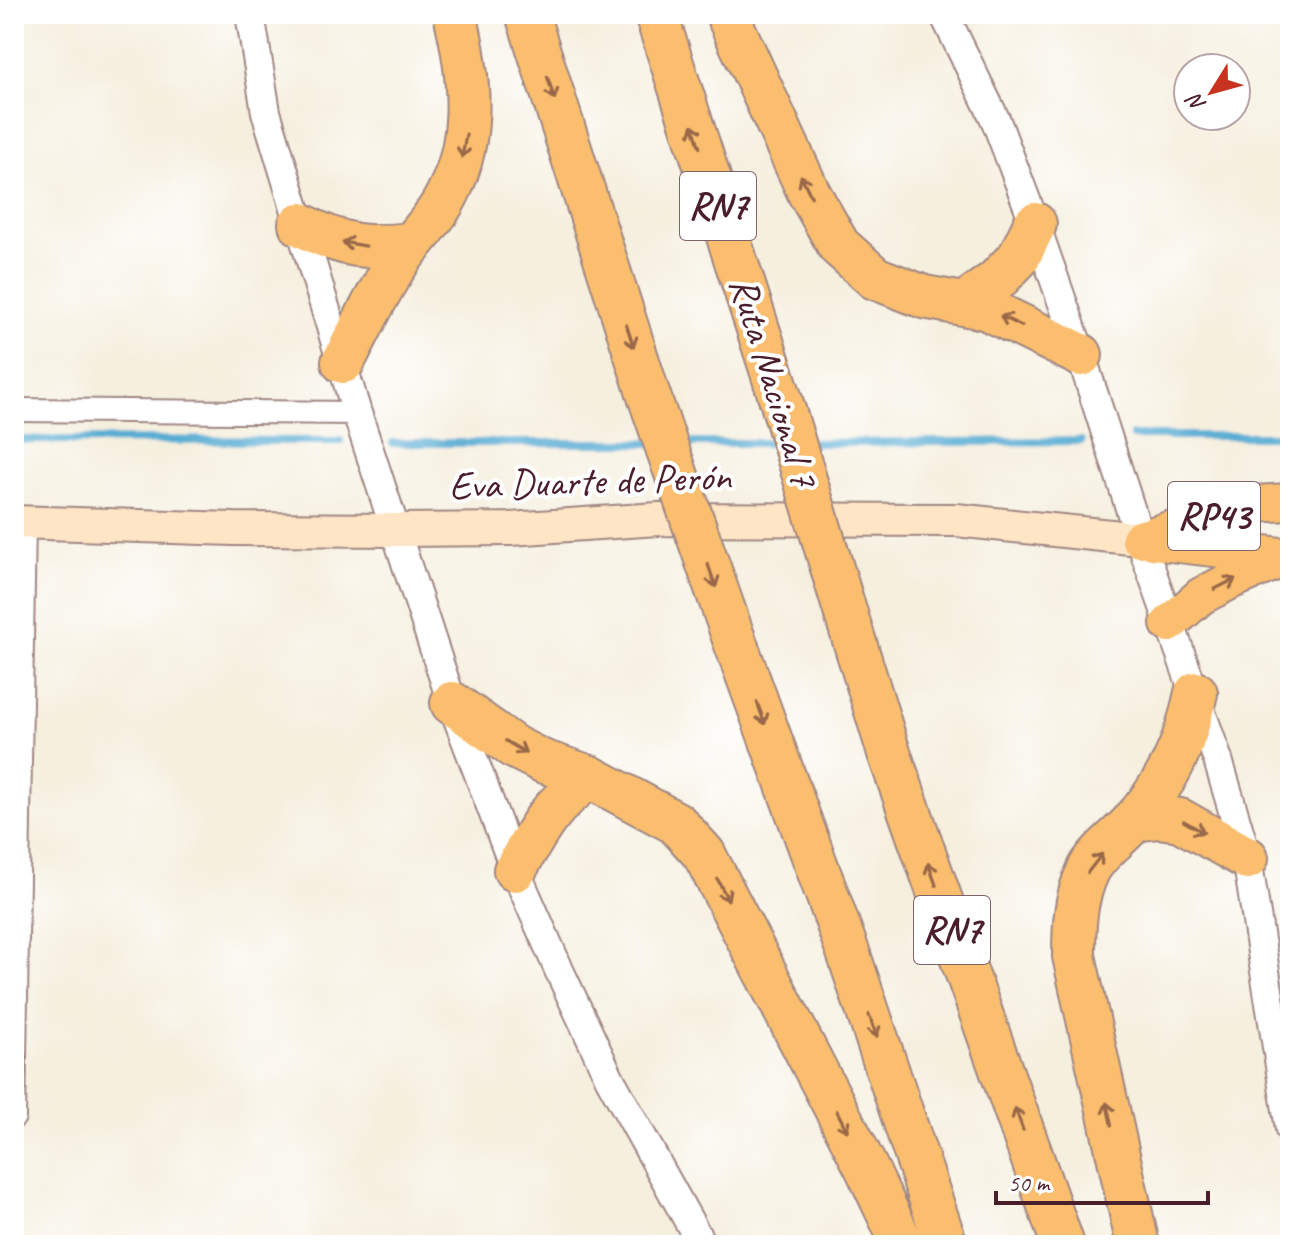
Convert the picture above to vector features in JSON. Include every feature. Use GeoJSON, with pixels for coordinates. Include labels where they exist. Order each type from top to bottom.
{"type":"FeatureCollection","features":[{"type":"Feature","properties":{"kind":"highway"},"geometry":{"type":"LineString","coordinates":[[343,362],[395,266],[441,206],[461,163],[469,117],[462,44],[455,14]]}},
{"type":"Feature","properties":{"kind":"highway","name":"RN7"},"geometry":{"type":"LineString","coordinates":[[527,14],[649,396],[848,952],[946,1245]]}},
{"type":"Feature","properties":{"kind":"highway","name":"Ruta Nacional 7"},"geometry":{"type":"LineString","coordinates":[[656,14],[780,397],[889,753],[1063,1245]]}},
{"type":"Feature","properties":{"kind":"highway"},"geometry":{"type":"LineString","coordinates":[[727,14],[809,193],[839,246],[875,278],[924,297],[985,308],[1081,355]]}},
{"type":"Feature","properties":{"kind":"highway"},"geometry":{"type":"LineString","coordinates":[[300,224],[330,240],[376,248],[412,244]]}},
{"type":"Feature","properties":{"kind":"highway"},"geometry":{"type":"LineString","coordinates":[[964,304],[996,281],[1019,257],[1035,224]]}},
{"type":"Feature","properties":{"kind":"highway"},"geometry":{"type":"LineString","coordinates":[[1138,1245],[1074,956],[1074,909],[1089,868],[1134,820],[1170,772],[1188,733],[1196,693]]}},
{"type":"Feature","properties":{"kind":"highway"},"geometry":{"type":"LineString","coordinates":[[452,703],[514,747],[542,761],[590,777],[676,823],[704,854],[860,1155],[903,1245]]}},
{"type":"Feature","properties":{"kind":"highway"},"geometry":{"type":"LineString","coordinates":[[515,870],[540,825],[565,794],[590,777]]}},
{"type":"Feature","properties":{"kind":"highway"},"geometry":{"type":"LineString","coordinates":[[1134,820],[1159,817],[1180,820],[1247,858]]}},
{"type":"Feature","properties":{"kind":"main road","name":"Eva Duarte de Perón"},"geometry":{"type":"LineString","coordinates":[[1140,539],[1253,504],[1290,502]]}},
{"type":"Feature","properties":{"kind":"main road","name":"Eva Duarte de Perón"},"geometry":{"type":"LineString","coordinates":[[19,522],[234,529],[397,530],[510,529],[658,519],[956,520],[1289,557]]}},
{"type":"Feature","properties":{"kind":"main road"},"geometry":{"type":"LineString","coordinates":[[1169,624],[1201,596],[1289,557]]}},
{"type":"Feature","properties":{"kind":"street"},"geometry":{"type":"LineString","coordinates":[[250,14],[266,112],[357,413],[452,703],[515,870],[610,1079],[702,1245]]}},
{"type":"Feature","properties":{"kind":"street"},"geometry":{"type":"LineString","coordinates":[[944,14],[996,121],[1035,224],[1169,624],[1196,693],[1247,858],[1290,1129]]}},
{"type":"Feature","properties":{"kind":"street"},"geometry":{"type":"LineString","coordinates":[[14,410],[357,413]]}},
{"type":"Feature","properties":{"kind":"street"},"geometry":{"type":"LineString","coordinates":[[14,1117],[19,522]]}},
{"type":"Feature","properties":{"kind":"waterway"},"geometry":{"type":"LineString","coordinates":[[1133,436],[1290,436]]}},
{"type":"Feature","properties":{"kind":"waterway"},"geometry":{"type":"LineString","coordinates":[[14,440],[340,441]]}},
{"type":"Feature","properties":{"kind":"waterway"},"geometry":{"type":"LineString","coordinates":[[805,443],[1081,441]]}},
{"type":"Feature","properties":{"kind":"waterway"},"geometry":{"type":"LineString","coordinates":[[393,443],[652,443]]}},
{"type":"Feature","properties":{"kind":"waterway"},"geometry":{"type":"LineString","coordinates":[[677,443],[780,443]]}}]}
